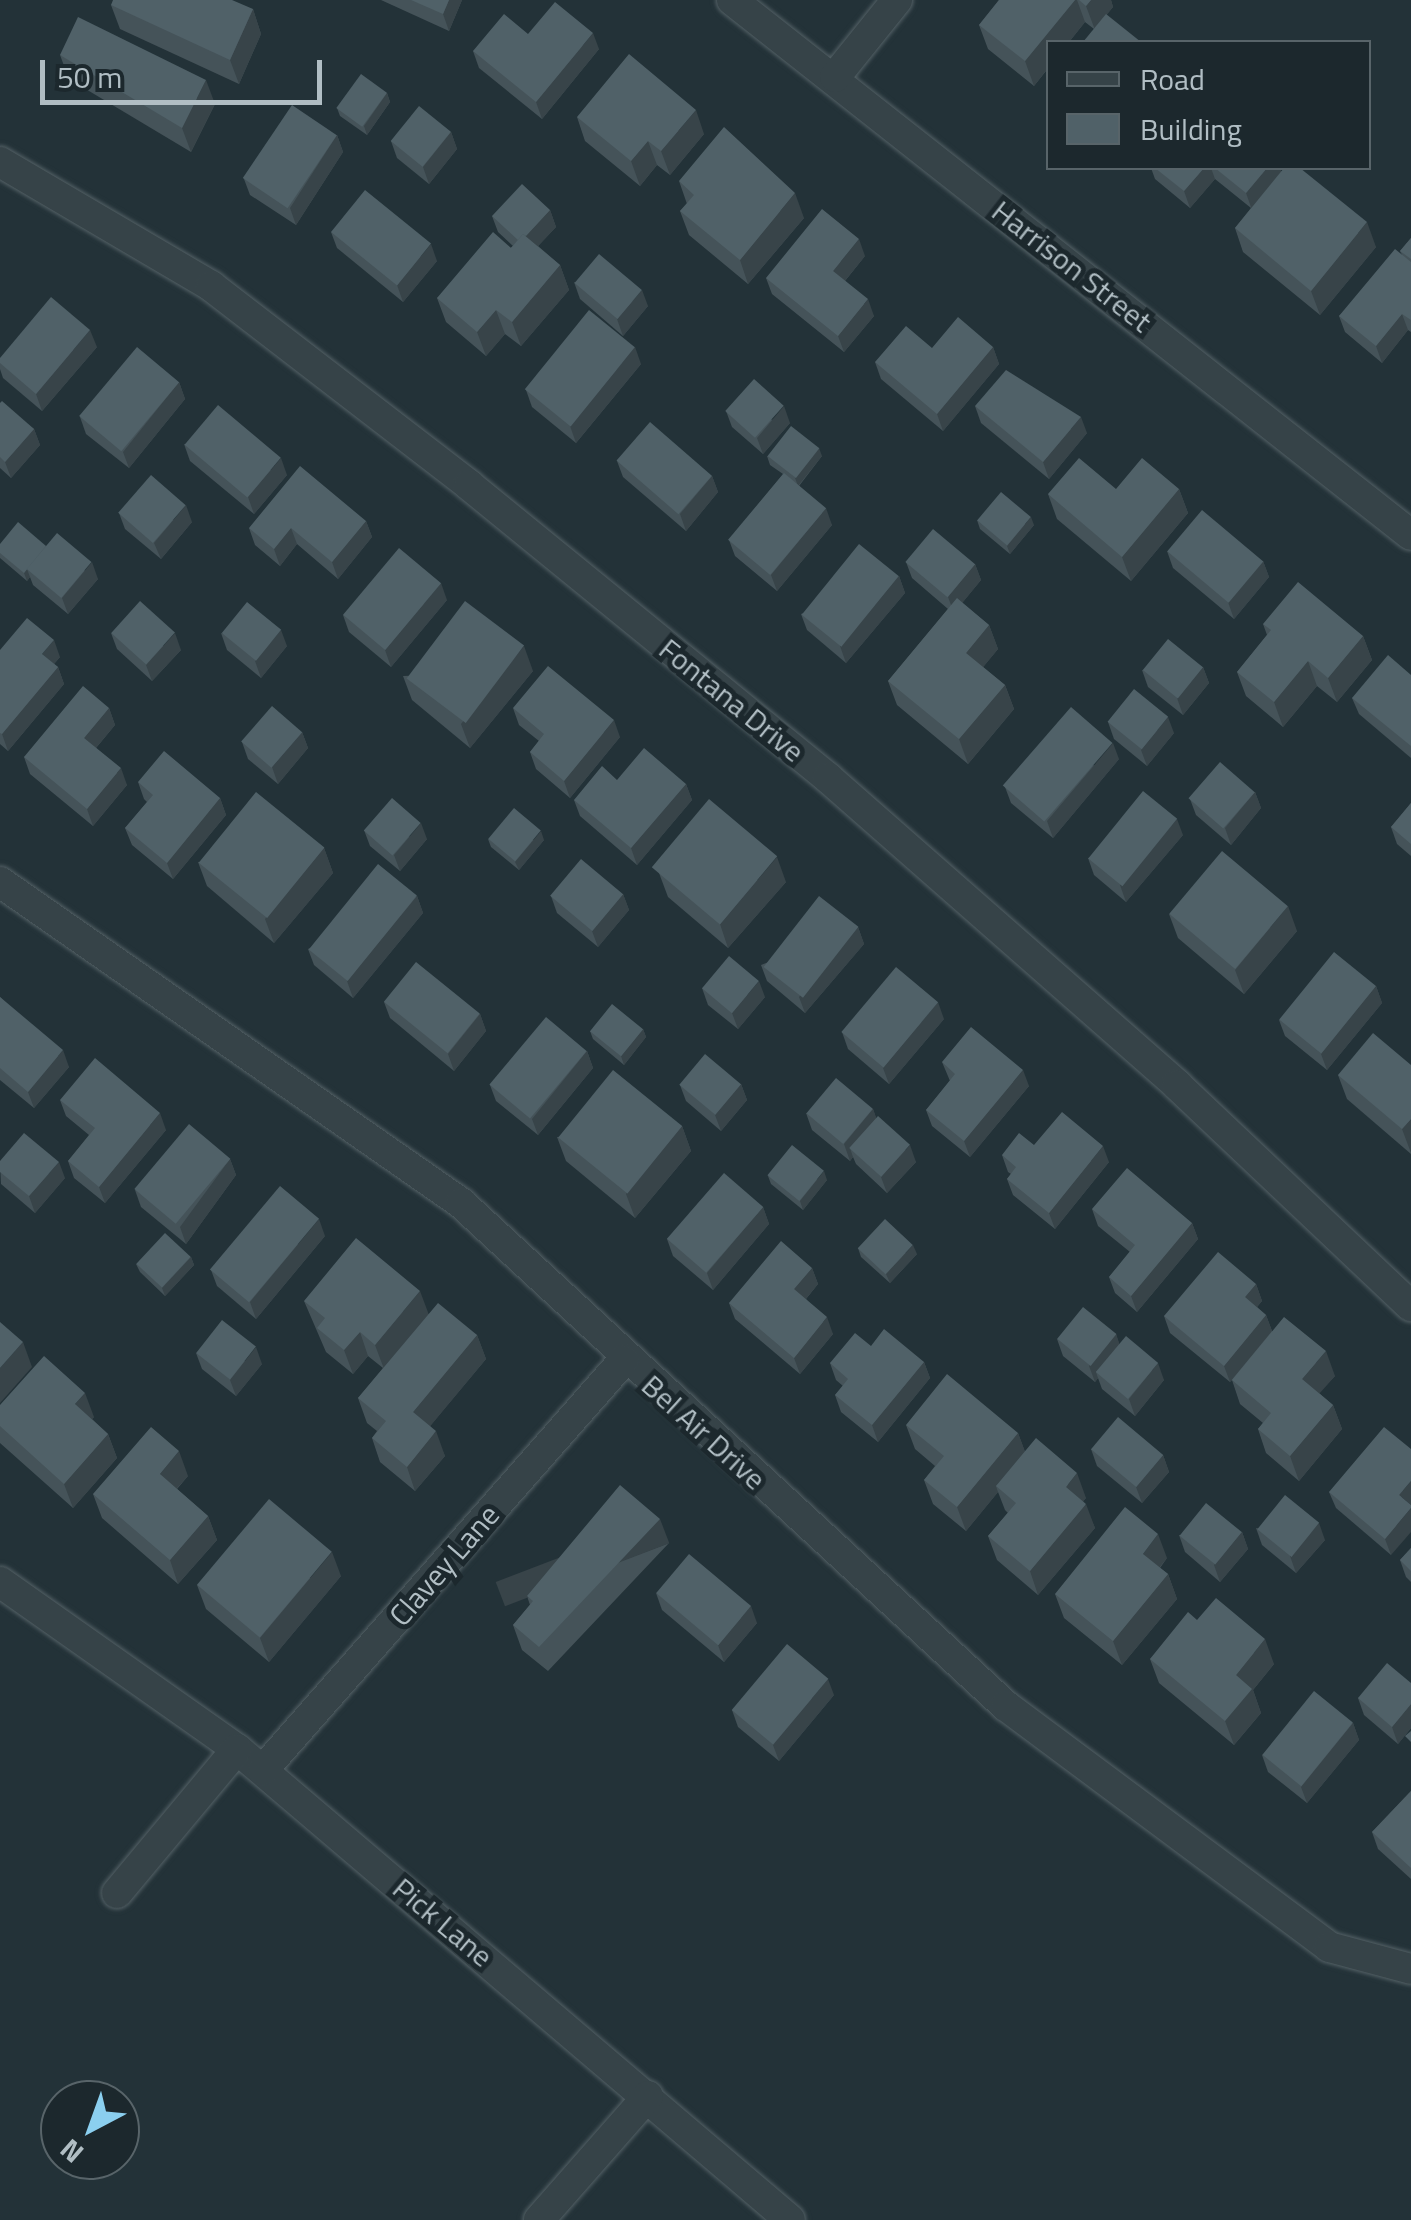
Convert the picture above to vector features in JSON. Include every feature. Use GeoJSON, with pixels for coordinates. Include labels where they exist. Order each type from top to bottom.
{"type":"FeatureCollection","features":[{"type":"Feature","properties":{"kind":"street","name":"Harrison Street"},"geometry":{"type":"LineString","coordinates":[[732,0],[1409,529]]}},
{"type":"Feature","properties":{"kind":"street"},"geometry":{"type":"LineString","coordinates":[[834,78],[897,0]]}},
{"type":"Feature","properties":{"kind":"street","name":"Fontana Drive"},"geometry":{"type":"LineString","coordinates":[[0,162],[211,286],[470,485],[828,778],[1177,1085],[1411,1306]]}},
{"type":"Feature","properties":{"kind":"street","name":"Bel Air Drive"},"geometry":{"type":"LineString","coordinates":[[0,882],[461,1202],[624,1360],[1006,1706],[1329,1948],[1411,1969]]}},
{"type":"Feature","properties":{"kind":"street","name":"Clavey Lane"},"geometry":{"type":"LineString","coordinates":[[263,1770],[624,1360]]}},
{"type":"Feature","properties":{"kind":"street","name":"Pick Lane"},"geometry":{"type":"LineString","coordinates":[[0,1582],[238,1749],[790,2220]]}},
{"type":"Feature","properties":{"kind":"street"},"geometry":{"type":"LineString","coordinates":[[117,1893],[238,1749]]}},
{"type":"Feature","properties":{"kind":"street"},"geometry":{"type":"LineString","coordinates":[[539,2220],[648,2096]]}},
{"type":"Feature","properties":{"kind":"building"},"geometry":{"type":"Polygon","coordinates":[[[113,0],[232,0],[253,9],[230,60],[111,5],[113,0]]]}},
{"type":"Feature","properties":{"kind":"building"},"geometry":{"type":"Polygon","coordinates":[[[411,0],[449,0],[443,14],[411,0]]]}},
{"type":"Feature","properties":{"kind":"building"},"geometry":{"type":"Polygon","coordinates":[[[999,0],[1075,0],[1025,61],[979,25],[999,0]]]}},
{"type":"Feature","properties":{"kind":"building"},"geometry":{"type":"Polygon","coordinates":[[[555,2],[593,33],[536,102],[473,51],[504,14],[528,34],[555,2]]]}},
{"type":"Feature","properties":{"kind":"building"},"geometry":{"type":"Polygon","coordinates":[[[1106,14],[1138,40],[1085,40],[1106,14]]]}},
{"type":"Feature","properties":{"kind":"building"},"geometry":{"type":"Polygon","coordinates":[[[78,17],[206,80],[182,128],[60,55],[78,17]]]}},
{"type":"Feature","properties":{"kind":"building"},"geometry":{"type":"Polygon","coordinates":[[[629,54],[696,110],[661,151],[648,141],[631,161],[577,117],[629,54]]]}},
{"type":"Feature","properties":{"kind":"building"},"geometry":{"type":"Polygon","coordinates":[[[361,74],[387,93],[362,127],[336,108],[361,74]]]}},
{"type":"Feature","properties":{"kind":"building"},"geometry":{"type":"Polygon","coordinates":[[[292,105],[337,135],[288,208],[243,178],[292,105]]]}},
{"type":"Feature","properties":{"kind":"building"},"geometry":{"type":"Polygon","coordinates":[[[419,106],[451,132],[423,167],[391,141],[419,106]]]}},
{"type":"Feature","properties":{"kind":"building"},"geometry":{"type":"Polygon","coordinates":[[[724,127],[795,193],[740,260],[680,211],[694,195],[679,181],[724,127]]]}},
{"type":"Feature","properties":{"kind":"building"},"geometry":{"type":"Polygon","coordinates":[[[1158,170],[1202,170],[1184,191],[1158,170]]]}},
{"type":"Feature","properties":{"kind":"building"},"geometry":{"type":"Polygon","coordinates":[[[1217,170],[1265,170],[1246,193],[1217,170]]]}},
{"type":"Feature","properties":{"kind":"building"},"geometry":{"type":"Polygon","coordinates":[[[1282,170],[1302,170],[1367,222],[1311,291],[1235,228],[1282,170]]]}},
{"type":"Feature","properties":{"kind":"building"},"geometry":{"type":"Polygon","coordinates":[[[522,184],[550,210],[518,240],[492,216],[522,184]]]}},
{"type":"Feature","properties":{"kind":"building"},"geometry":{"type":"Polygon","coordinates":[[[365,190],[431,243],[397,285],[331,232],[365,190]]]}},
{"type":"Feature","properties":{"kind":"building"},"geometry":{"type":"Polygon","coordinates":[[[822,209],[859,239],[833,271],[868,299],[838,336],[766,278],[822,209]]]}},
{"type":"Feature","properties":{"kind":"building"},"geometry":{"type":"Polygon","coordinates":[[[493,232],[511,248],[523,234],[560,265],[512,322],[496,310],[477,332],[437,298],[493,232]]]}},
{"type":"Feature","properties":{"kind":"building"},"geometry":{"type":"Polygon","coordinates":[[[1411,238],[1411,259],[1400,251],[1411,238]]]}},
{"type":"Feature","properties":{"kind":"building"},"geometry":{"type":"Polygon","coordinates":[[[1395,249],[1411,262],[1411,320],[1402,314],[1376,346],[1339,316],[1395,249]]]}},
{"type":"Feature","properties":{"kind":"building"},"geometry":{"type":"Polygon","coordinates":[[[599,254],[642,290],[617,319],[575,283],[599,254]]]}},
{"type":"Feature","properties":{"kind":"building"},"geometry":{"type":"Polygon","coordinates":[[[51,297],[90,330],[36,394],[0,363],[0,358],[51,297]]]}},
{"type":"Feature","properties":{"kind":"building"},"geometry":{"type":"Polygon","coordinates":[[[589,310],[635,347],[571,426],[525,389],[589,310]]]}},
{"type":"Feature","properties":{"kind":"building"},"geometry":{"type":"Polygon","coordinates":[[[958,317],[993,347],[937,414],[875,362],[906,326],[932,348],[958,317]]]}},
{"type":"Feature","properties":{"kind":"building"},"geometry":{"type":"Polygon","coordinates":[[[137,347],[179,382],[121,451],[79,416],[137,347]]]}},
{"type":"Feature","properties":{"kind":"building"},"geometry":{"type":"Polygon","coordinates":[[[1006,370],[1081,417],[1043,462],[975,406],[1006,370]]]}},
{"type":"Feature","properties":{"kind":"building"},"geometry":{"type":"Polygon","coordinates":[[[754,379],[784,406],[755,438],[725,411],[754,379]]]}},
{"type":"Feature","properties":{"kind":"building"},"geometry":{"type":"Polygon","coordinates":[[[2,401],[34,429],[5,462],[0,457],[2,401]]]}},
{"type":"Feature","properties":{"kind":"building"},"geometry":{"type":"Polygon","coordinates":[[[218,405],[281,458],[247,498],[185,445],[218,405]]]}},
{"type":"Feature","properties":{"kind":"building"},"geometry":{"type":"Polygon","coordinates":[[[650,422],[712,476],[678,514],[617,460],[650,422]]]}},
{"type":"Feature","properties":{"kind":"building"},"geometry":{"type":"Polygon","coordinates":[[[791,426],[819,448],[796,478],[768,456],[791,426]]]}},
{"type":"Feature","properties":{"kind":"building"},"geometry":{"type":"Polygon","coordinates":[[[1079,458],[1116,489],[1142,458],[1179,489],[1122,557],[1048,494],[1079,458]]]}},
{"type":"Feature","properties":{"kind":"building"},"geometry":{"type":"Polygon","coordinates":[[[300,466],[366,521],[332,562],[291,528],[274,549],[249,528],[300,466]]]}},
{"type":"Feature","properties":{"kind":"building"},"geometry":{"type":"Polygon","coordinates":[[[784,473],[826,508],[770,575],[728,540],[784,473]]]}},
{"type":"Feature","properties":{"kind":"building"},"geometry":{"type":"Polygon","coordinates":[[[151,475],[186,505],[153,543],[118,513],[151,475]]]}},
{"type":"Feature","properties":{"kind":"building"},"geometry":{"type":"Polygon","coordinates":[[[1001,492],[1031,517],[1007,545],[977,520],[1001,492]]]}},
{"type":"Feature","properties":{"kind":"building"},"geometry":{"type":"Polygon","coordinates":[[[1202,510],[1263,561],[1229,603],[1167,551],[1202,510]]]}},
{"type":"Feature","properties":{"kind":"building"},"geometry":{"type":"Polygon","coordinates":[[[18,522],[46,546],[24,573],[0,553],[0,544],[18,522]]]}},
{"type":"Feature","properties":{"kind":"building"},"geometry":{"type":"Polygon","coordinates":[[[933,529],[975,564],[947,597],[905,562],[933,529]]]}},
{"type":"Feature","properties":{"kind":"building"},"geometry":{"type":"Polygon","coordinates":[[[57,533],[91,562],[61,598],[27,569],[57,533]]]}},
{"type":"Feature","properties":{"kind":"building"},"geometry":{"type":"Polygon","coordinates":[[[859,544],[899,576],[841,647],[802,615],[859,544]]]}},
{"type":"Feature","properties":{"kind":"building"},"geometry":{"type":"Polygon","coordinates":[[[399,548],[441,583],[385,650],[343,615],[399,548]]]}},
{"type":"Feature","properties":{"kind":"building"},"geometry":{"type":"Polygon","coordinates":[[[1298,582],[1363,636],[1328,678],[1308,661],[1274,702],[1237,672],[1271,630],[1263,624],[1298,582]]]}},
{"type":"Feature","properties":{"kind":"building"},"geometry":{"type":"Polygon","coordinates":[[[957,598],[989,625],[966,653],[1005,685],[959,739],[888,681],[957,598]]]}},
{"type":"Feature","properties":{"kind":"building"},"geometry":{"type":"Polygon","coordinates":[[[140,601],[175,632],[146,664],[111,633],[140,601]]]}},
{"type":"Feature","properties":{"kind":"building"},"geometry":{"type":"Polygon","coordinates":[[[465,601],[524,646],[466,723],[407,678],[465,601]]]}},
{"type":"Feature","properties":{"kind":"building"},"geometry":{"type":"Polygon","coordinates":[[[247,602],[281,630],[256,661],[222,633],[247,602]]]}},
{"type":"Feature","properties":{"kind":"building"},"geometry":{"type":"Polygon","coordinates":[[[27,618],[54,640],[42,654],[58,667],[2,734],[0,650],[27,618]]]}},
{"type":"Feature","properties":{"kind":"building"},"geometry":{"type":"Polygon","coordinates":[[[1168,639],[1203,667],[1178,698],[1143,670],[1168,639]]]}},
{"type":"Feature","properties":{"kind":"building"},"geometry":{"type":"Polygon","coordinates":[[[1388,655],[1411,675],[1411,746],[1352,698],[1388,655]]]}},
{"type":"Feature","properties":{"kind":"building"},"geometry":{"type":"Polygon","coordinates":[[[548,666],[614,720],[564,781],[530,752],[544,734],[513,708],[548,666]]]}},
{"type":"Feature","properties":{"kind":"building"},"geometry":{"type":"Polygon","coordinates":[[[83,686],[109,708],[84,738],[121,768],[87,809],[24,757],[83,686]]]}},
{"type":"Feature","properties":{"kind":"building"},"geometry":{"type":"Polygon","coordinates":[[[1134,689],[1168,717],[1142,749],[1108,722],[1134,689]]]}},
{"type":"Feature","properties":{"kind":"building"},"geometry":{"type":"Polygon","coordinates":[[[272,706],[302,732],[271,768],[241,741],[272,706]]]}},
{"type":"Feature","properties":{"kind":"building"},"geometry":{"type":"Polygon","coordinates":[[[1071,707],[1113,743],[1044,822],[1003,785],[1071,707]]]}},
{"type":"Feature","properties":{"kind":"building"},"geometry":{"type":"Polygon","coordinates":[[[644,748],[686,784],[631,848],[574,800],[602,766],[617,780],[644,748]]]}},
{"type":"Feature","properties":{"kind":"building"},"geometry":{"type":"Polygon","coordinates":[[[164,751],[220,798],[167,863],[125,828],[153,795],[138,782],[164,751]]]}},
{"type":"Feature","properties":{"kind":"building"},"geometry":{"type":"Polygon","coordinates":[[[1220,762],[1255,792],[1223,828],[1189,798],[1220,762]]]}},
{"type":"Feature","properties":{"kind":"building"},"geometry":{"type":"Polygon","coordinates":[[[1143,791],[1177,819],[1122,886],[1088,859],[1143,791]]]}},
{"type":"Feature","properties":{"kind":"building"},"geometry":{"type":"Polygon","coordinates":[[[256,792],[324,847],[267,918],[199,863],[256,792]]]}},
{"type":"Feature","properties":{"kind":"building"},"geometry":{"type":"Polygon","coordinates":[[[392,798],[421,823],[392,855],[364,830],[392,798]]]}},
{"type":"Feature","properties":{"kind":"building"},"geometry":{"type":"Polygon","coordinates":[[[709,799],[777,856],[720,924],[652,867],[709,799]]]}},
{"type":"Feature","properties":{"kind":"building"},"geometry":{"type":"Polygon","coordinates":[[[1411,803],[1411,844],[1391,827],[1411,803]]]}},
{"type":"Feature","properties":{"kind":"building"},"geometry":{"type":"Polygon","coordinates":[[[514,808],[541,830],[515,861],[488,839],[514,808]]]}},
{"type":"Feature","properties":{"kind":"building"},"geometry":{"type":"Polygon","coordinates":[[[1222,851],[1288,906],[1235,969],[1169,914],[1222,851]]]}},
{"type":"Feature","properties":{"kind":"building"},"geometry":{"type":"Polygon","coordinates":[[[581,859],[623,894],[592,931],[550,896],[581,859]]]}},
{"type":"Feature","properties":{"kind":"building"},"geometry":{"type":"Polygon","coordinates":[[[378,864],[417,895],[348,981],[309,949],[378,864]]]}},
{"type":"Feature","properties":{"kind":"building"},"geometry":{"type":"Polygon","coordinates":[[[819,896],[858,927],[803,998],[764,967],[819,896]]]}},
{"type":"Feature","properties":{"kind":"building"},"geometry":{"type":"Polygon","coordinates":[[[1334,952],[1376,986],[1321,1054],[1279,1020],[1334,952]]]}},
{"type":"Feature","properties":{"kind":"building"},"geometry":{"type":"Polygon","coordinates":[[[729,956],[759,981],[732,1013],[702,988],[729,956]]]}},
{"type":"Feature","properties":{"kind":"building"},"geometry":{"type":"Polygon","coordinates":[[[416,962],[480,1014],[448,1053],[384,1002],[416,962]]]}},
{"type":"Feature","properties":{"kind":"building"},"geometry":{"type":"Polygon","coordinates":[[[896,967],[938,1002],[883,1067],[841,1032],[896,967]]]}},
{"type":"Feature","properties":{"kind":"building"},"geometry":{"type":"Polygon","coordinates":[[[0,997],[63,1050],[28,1092],[0,1068],[0,997]]]}},
{"type":"Feature","properties":{"kind":"building"},"geometry":{"type":"Polygon","coordinates":[[[612,1004],[643,1029],[621,1056],[590,1031],[612,1004]]]}},
{"type":"Feature","properties":{"kind":"building"},"geometry":{"type":"Polygon","coordinates":[[[546,1017],[587,1051],[530,1118],[489,1084],[546,1017]]]}},
{"type":"Feature","properties":{"kind":"building"},"geometry":{"type":"Polygon","coordinates":[[[971,1027],[1023,1070],[964,1141],[926,1110],[955,1074],[942,1062],[971,1027]]]}},
{"type":"Feature","properties":{"kind":"building"},"geometry":{"type":"Polygon","coordinates":[[[1373,1033],[1411,1065],[1411,1119],[1402,1129],[1338,1075],[1373,1033]]]}},
{"type":"Feature","properties":{"kind":"building"},"geometry":{"type":"Polygon","coordinates":[[[705,1054],[741,1084],[715,1115],[679,1085],[705,1054]]]}},
{"type":"Feature","properties":{"kind":"building"},"geometry":{"type":"Polygon","coordinates":[[[95,1058],[160,1113],[99,1187],[68,1161],[95,1128],[60,1100],[95,1058]]]}},
{"type":"Feature","properties":{"kind":"building"},"geometry":{"type":"Polygon","coordinates":[[[613,1070],[682,1126],[627,1194],[558,1138],[613,1070]]]}},
{"type":"Feature","properties":{"kind":"building"},"geometry":{"type":"Polygon","coordinates":[[[836,1078],[873,1109],[843,1144],[806,1113],[836,1078]]]}},
{"type":"Feature","properties":{"kind":"building"},"geometry":{"type":"Polygon","coordinates":[[[1062,1112],[1103,1146],[1049,1213],[1007,1179],[1016,1167],[1002,1155],[1019,1133],[1034,1145],[1062,1112]]]}},
{"type":"Feature","properties":{"kind":"building"},"geometry":{"type":"Polygon","coordinates":[[[878,1116],[910,1145],[881,1177],[849,1148],[878,1116]]]}},
{"type":"Feature","properties":{"kind":"building"},"geometry":{"type":"Polygon","coordinates":[[[189,1124],[230,1159],[176,1224],[134,1189],[189,1124]]]}},
{"type":"Feature","properties":{"kind":"building"},"geometry":{"type":"Polygon","coordinates":[[[24,1133],[59,1162],[29,1196],[0,1172],[0,1161],[24,1133]]]}},
{"type":"Feature","properties":{"kind":"building"},"geometry":{"type":"Polygon","coordinates":[[[792,1145],[824,1171],[799,1201],[767,1175],[792,1145]]]}},
{"type":"Feature","properties":{"kind":"building"},"geometry":{"type":"Polygon","coordinates":[[[1127,1168],[1192,1223],[1131,1296],[1109,1277],[1135,1245],[1092,1209],[1127,1168]]]}},
{"type":"Feature","properties":{"kind":"building"},"geometry":{"type":"Polygon","coordinates":[[[724,1173],[763,1207],[706,1273],[667,1239],[724,1173]]]}},
{"type":"Feature","properties":{"kind":"building"},"geometry":{"type":"Polygon","coordinates":[[[280,1186],[319,1219],[249,1302],[210,1269],[280,1186]]]}},
{"type":"Feature","properties":{"kind":"building"},"geometry":{"type":"Polygon","coordinates":[[[885,1219],[913,1245],[886,1274],[858,1248],[885,1219]]]}},
{"type":"Feature","properties":{"kind":"building"},"geometry":{"type":"Polygon","coordinates":[[[165,1233],[191,1257],[162,1288],[136,1264],[165,1233]]]}},
{"type":"Feature","properties":{"kind":"building"},"geometry":{"type":"Polygon","coordinates":[[[356,1238],[420,1291],[375,1345],[360,1332],[344,1350],[317,1328],[325,1318],[304,1301],[356,1238]]]}},
{"type":"Feature","properties":{"kind":"building"},"geometry":{"type":"Polygon","coordinates":[[[781,1241],[812,1268],[794,1289],[827,1317],[794,1358],[729,1303],[781,1241]]]}},
{"type":"Feature","properties":{"kind":"building"},"geometry":{"type":"Polygon","coordinates":[[[1218,1252],[1256,1284],[1245,1297],[1266,1315],[1224,1366],[1164,1316],[1218,1252]]]}},
{"type":"Feature","properties":{"kind":"building"},"geometry":{"type":"Polygon","coordinates":[[[438,1303],[477,1335],[413,1412],[436,1431],[407,1467],[372,1438],[386,1421],[358,1398],[438,1303]]]}},
{"type":"Feature","properties":{"kind":"building"},"geometry":{"type":"Polygon","coordinates":[[[1083,1307],[1116,1334],[1091,1366],[1057,1339],[1083,1307]]]}},
{"type":"Feature","properties":{"kind":"building"},"geometry":{"type":"Polygon","coordinates":[[[1284,1317],[1326,1351],[1302,1379],[1333,1405],[1290,1456],[1258,1429],[1271,1413],[1232,1380],[1284,1317]]]}},
{"type":"Feature","properties":{"kind":"building"},"geometry":{"type":"Polygon","coordinates":[[[222,1320],[256,1346],[230,1380],[196,1353],[222,1320]]]}},
{"type":"Feature","properties":{"kind":"building"},"geometry":{"type":"Polygon","coordinates":[[[0,1322],[23,1342],[0,1368],[0,1322]]]}},
{"type":"Feature","properties":{"kind":"building"},"geometry":{"type":"Polygon","coordinates":[[[884,1329],[924,1362],[872,1425],[835,1395],[848,1379],[830,1363],[855,1333],[871,1346],[884,1329]]]}},
{"type":"Feature","properties":{"kind":"building"},"geometry":{"type":"Polygon","coordinates":[[[1126,1336],[1158,1363],[1128,1399],[1096,1372],[1126,1336]]]}},
{"type":"Feature","properties":{"kind":"building"},"geometry":{"type":"Polygon","coordinates":[[[44,1356],[85,1393],[75,1404],[108,1434],[64,1484],[0,1426],[0,1405],[44,1356]]]}},
{"type":"Feature","properties":{"kind":"building"},"geometry":{"type":"Polygon","coordinates":[[[947,1374],[1018,1433],[957,1507],[924,1480],[944,1456],[906,1425],[947,1374]]]}},
{"type":"Feature","properties":{"kind":"building"},"geometry":{"type":"Polygon","coordinates":[[[1118,1417],[1163,1455],[1136,1487],[1091,1449],[1118,1417]]]}},
{"type":"Feature","properties":{"kind":"building"},"geometry":{"type":"Polygon","coordinates":[[[151,1427],[179,1451],[160,1474],[208,1516],[170,1560],[93,1494],[151,1427]]]}},
{"type":"Feature","properties":{"kind":"building"},"geometry":{"type":"Polygon","coordinates":[[[1384,1427],[1411,1449],[1411,1481],[1399,1495],[1411,1508],[1385,1539],[1329,1492],[1384,1427]]]}},
{"type":"Feature","properties":{"kind":"building"},"geometry":{"type":"Polygon","coordinates":[[[1036,1438],[1077,1473],[1066,1487],[1086,1504],[1030,1571],[988,1536],[1016,1503],[996,1486],[1036,1438]]]}},
{"type":"Feature","properties":{"kind":"building"},"geometry":{"type":"Polygon","coordinates":[[[620,1485],[660,1519],[539,1647],[513,1625],[533,1601],[527,1596],[620,1485]]]}},
{"type":"Feature","properties":{"kind":"building"},"geometry":{"type":"Polygon","coordinates":[[[1285,1495],[1319,1523],[1292,1557],[1257,1529],[1285,1495]]]}},
{"type":"Feature","properties":{"kind":"building"},"geometry":{"type":"Polygon","coordinates":[[[269,1499],[332,1552],[260,1638],[197,1585],[269,1499]]]}},
{"type":"Feature","properties":{"kind":"building"},"geometry":{"type":"Polygon","coordinates":[[[1206,1503],[1242,1532],[1215,1565],[1180,1536],[1206,1503]]]}},
{"type":"Feature","properties":{"kind":"building"},"geometry":{"type":"Polygon","coordinates":[[[1125,1507],[1158,1534],[1143,1554],[1168,1574],[1113,1641],[1055,1594],[1125,1507]]]}},
{"type":"Feature","properties":{"kind":"building"},"geometry":{"type":"Polygon","coordinates":[[[1411,1548],[1411,1571],[1400,1560],[1411,1548]]]}},
{"type":"Feature","properties":{"kind":"building"},"geometry":{"type":"Polygon","coordinates":[[[689,1554],[751,1606],[718,1645],[656,1593],[689,1554]]]}},
{"type":"Feature","properties":{"kind":"building"},"geometry":{"type":"Polygon","coordinates":[[[1216,1598],[1265,1639],[1236,1675],[1252,1689],[1225,1721],[1150,1659],[1188,1612],[1197,1620],[1216,1598]]]}},
{"type":"Feature","properties":{"kind":"building"},"geometry":{"type":"Polygon","coordinates":[[[787,1644],[828,1679],[773,1745],[732,1710],[787,1644]]]}},
{"type":"Feature","properties":{"kind":"building"},"geometry":{"type":"Polygon","coordinates":[[[1387,1663],[1411,1683],[1411,1704],[1392,1727],[1358,1698],[1387,1663]]]}},
{"type":"Feature","properties":{"kind":"building"},"geometry":{"type":"Polygon","coordinates":[[[1314,1691],[1353,1722],[1301,1786],[1262,1755],[1314,1691]]]}},
{"type":"Feature","properties":{"kind":"building"},"geometry":{"type":"Polygon","coordinates":[[[1411,1791],[1411,1868],[1372,1832],[1411,1791]]]}}]}
